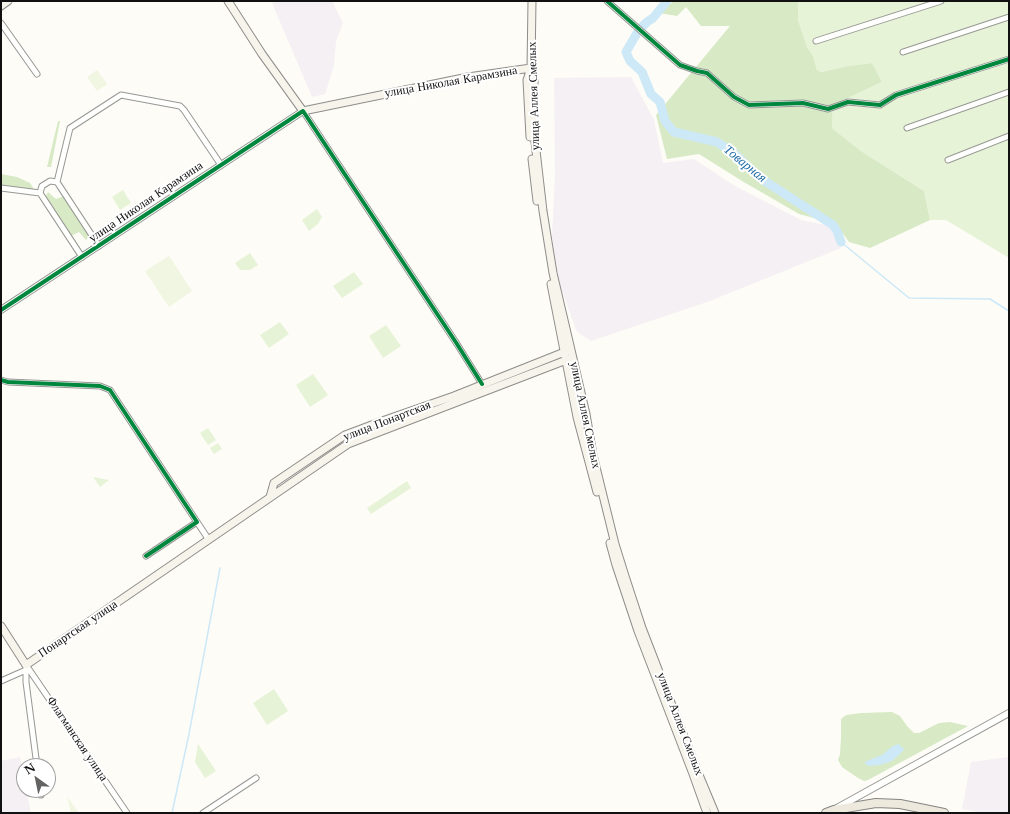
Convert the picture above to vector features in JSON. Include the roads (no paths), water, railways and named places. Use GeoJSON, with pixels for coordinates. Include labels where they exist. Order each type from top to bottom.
{"type":"FeatureCollection","features":[{"type":"Feature","properties":{"kind":"main road"},"geometry":{"type":"LineString","coordinates":[[1,6],[8,1]]}},
{"type":"Feature","properties":{"kind":"main road"},"geometry":{"type":"LineString","coordinates":[[228,1],[262,54],[303,111]]}},
{"type":"Feature","properties":{"kind":"main road","name":"улица Аллея Смелых"},"geometry":{"type":"LineString","coordinates":[[532,1],[531,68],[534,80],[535,142],[544,218],[568,350],[573,357],[586,414],[593,455],[624,576],[645,635],[715,813]]}},
{"type":"Feature","properties":{"kind":"main road","name":"улица Николая Карамзина"},"geometry":{"type":"LineString","coordinates":[[303,111],[468,77],[531,68]]}},
{"type":"Feature","properties":{"kind":"main road"},"geometry":{"type":"LineString","coordinates":[[568,350],[566,360],[577,417],[616,565],[643,645],[707,813]]}},
{"type":"Feature","properties":{"kind":"main road","name":"улица Понартская"},"geometry":{"type":"LineString","coordinates":[[274,483],[345,435],[454,396],[568,350]]}},
{"type":"Feature","properties":{"kind":"main road","name":"улица Понартская"},"geometry":{"type":"LineString","coordinates":[[131,594],[348,444],[573,357]]}},
{"type":"Feature","properties":{"kind":"main road"},"geometry":{"type":"LineString","coordinates":[[454,396],[457,403]]}},
{"type":"Feature","properties":{"kind":"main road"},"geometry":{"type":"LineString","coordinates":[[274,483],[279,491]]}},
{"type":"Feature","properties":{"kind":"main road"},"geometry":{"type":"LineString","coordinates":[[270,497],[274,483]]}},
{"type":"Feature","properties":{"kind":"main road","name":"Понартская улица"},"geometry":{"type":"LineString","coordinates":[[26,667],[131,594]]}},
{"type":"Feature","properties":{"kind":"main road"},"geometry":{"type":"LineString","coordinates":[[1,626],[26,667]]}},
{"type":"Feature","properties":{"kind":"main road"},"geometry":{"type":"LineString","coordinates":[[830,811],[876,803],[900,804],[944,813]]}},
{"type":"Feature","properties":{"kind":"street"},"geometry":{"type":"LineString","coordinates":[[607,1],[680,65],[697,72],[707,73],[734,97],[749,105],[803,103],[828,109],[848,102],[880,104],[896,95],[1009,59]]}},
{"type":"Feature","properties":{"kind":"street"},"geometry":{"type":"LineString","coordinates":[[816,41],[941,1]]}},
{"type":"Feature","properties":{"kind":"street"},"geometry":{"type":"LineString","coordinates":[[903,52],[1009,17]]}},
{"type":"Feature","properties":{"kind":"street"},"geometry":{"type":"LineString","coordinates":[[1,23],[37,74]]}},
{"type":"Feature","properties":{"kind":"street"},"geometry":{"type":"LineString","coordinates":[[907,128],[1009,92]]}},
{"type":"Feature","properties":{"kind":"street"},"geometry":{"type":"LineString","coordinates":[[99,246],[57,182],[70,128],[121,95],[180,106],[221,165]]}},
{"type":"Feature","properties":{"kind":"street","name":"улица Николая Карамзина"},"geometry":{"type":"LineString","coordinates":[[1,310],[303,111]]}},
{"type":"Feature","properties":{"kind":"street"},"geometry":{"type":"LineString","coordinates":[[303,111],[482,384]]}},
{"type":"Feature","properties":{"kind":"street"},"geometry":{"type":"LineString","coordinates":[[948,160],[1009,136]]}},
{"type":"Feature","properties":{"kind":"street"},"geometry":{"type":"LineString","coordinates":[[57,182],[50,181],[42,186],[40,193],[82,257]]}},
{"type":"Feature","properties":{"kind":"street"},"geometry":{"type":"LineString","coordinates":[[1,188],[40,193]]}},
{"type":"Feature","properties":{"kind":"street"},"geometry":{"type":"LineString","coordinates":[[1,380],[8,382],[100,386],[110,390],[209,540]]}},
{"type":"Feature","properties":{"kind":"street"},"geometry":{"type":"LineString","coordinates":[[146,556],[197,522]]}},
{"type":"Feature","properties":{"kind":"street"},"geometry":{"type":"LineString","coordinates":[[26,667],[26,682],[36,758]]}},
{"type":"Feature","properties":{"kind":"street","name":"Понартская улица"},"geometry":{"type":"LineString","coordinates":[[1,681],[26,667]]}},
{"type":"Feature","properties":{"kind":"street","name":"Флагманская улица"},"geometry":{"type":"LineString","coordinates":[[26,667],[127,813]]}},
{"type":"Feature","properties":{"kind":"street"},"geometry":{"type":"LineString","coordinates":[[830,811],[1009,713]]}},
{"type":"Feature","properties":{"kind":"street"},"geometry":{"type":"LineString","coordinates":[[203,813],[256,778]]}},
{"type":"Feature","properties":{"kind":"street"},"geometry":{"type":"LineString","coordinates":[[872,789],[868,794],[868,797],[871,801],[876,803]]}},
{"type":"Feature","properties":{"kind":"water"},"geometry":{"type":"Polygon","coordinates":[[[898,744],[904,749],[892,761],[880,765],[869,766],[865,764],[865,762],[882,755],[898,744]]]}},
{"type":"Feature","properties":{"kind":"waterway","name":"Товарная"},"geometry":{"type":"LineString","coordinates":[[641,28],[653,18],[667,1]]}},
{"type":"Feature","properties":{"kind":"waterway","name":"Товарная"},"geometry":{"type":"LineString","coordinates":[[637,33],[626,52],[630,61],[642,72],[651,94],[660,102],[665,121],[674,132],[717,142],[736,155],[760,178],[833,225],[841,242]]}},
{"type":"Feature","properties":{"kind":"waterway"},"geometry":{"type":"LineString","coordinates":[[841,242],[909,298],[990,299],[1009,311]]}},
{"type":"Feature","properties":{"kind":"waterway"},"geometry":{"type":"LineString","coordinates":[[172,813],[189,734],[220,568]]}}]}
